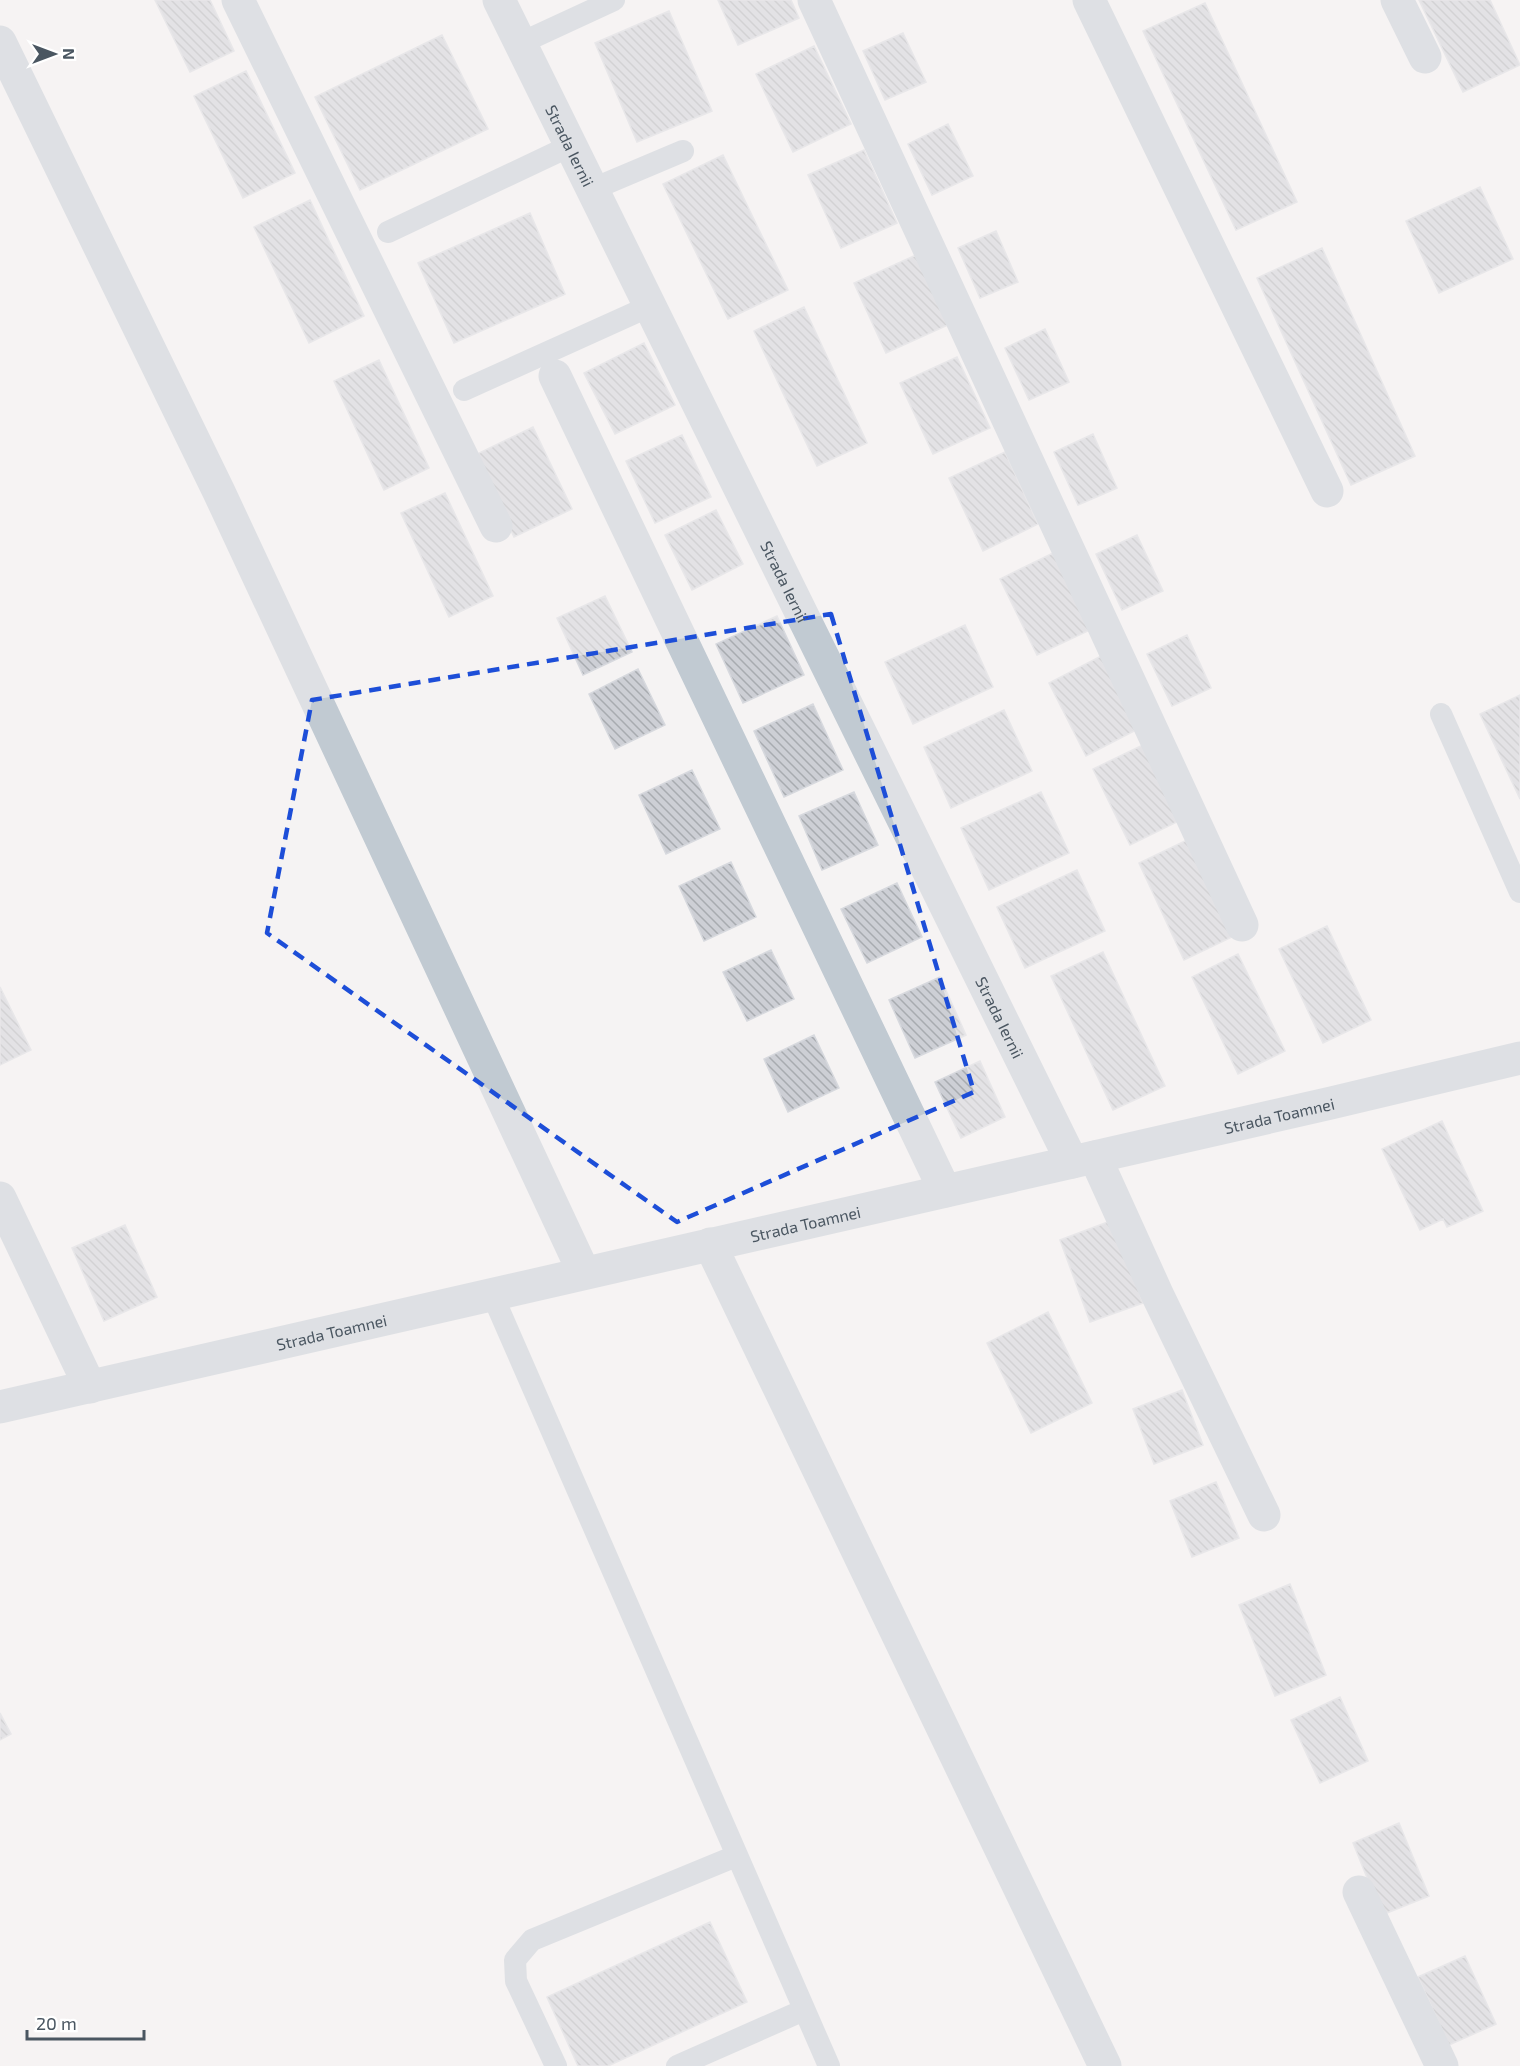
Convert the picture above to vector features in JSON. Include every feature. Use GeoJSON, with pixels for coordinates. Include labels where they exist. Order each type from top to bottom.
{"type":"FeatureCollection","features":[{"type":"Feature","properties":{"kind":"street"},"geometry":{"type":"LineString","coordinates":[[238,0],[496,526]]}},
{"type":"Feature","properties":{"kind":"street","name":"Strada Iernii"},"geometry":{"type":"LineString","coordinates":[[500,0],[650,306],[1084,1159],[1158,1296],[1264,1515]]}},
{"type":"Feature","properties":{"kind":"street"},"geometry":{"type":"LineString","coordinates":[[814,0],[1242,925]]}},
{"type":"Feature","properties":{"kind":"street"},"geometry":{"type":"LineString","coordinates":[[1089,0],[1327,492]]}},
{"type":"Feature","properties":{"kind":"street"},"geometry":{"type":"LineString","coordinates":[[1397,0],[1425,57]]}},
{"type":"Feature","properties":{"kind":"street"},"geometry":{"type":"LineString","coordinates":[[0,42],[219,492],[584,1273]]}},
{"type":"Feature","properties":{"kind":"street"},"geometry":{"type":"LineString","coordinates":[[555,376],[945,1191]]}},
{"type":"Feature","properties":{"kind":"street","name":"Strada Toamnei"},"geometry":{"type":"LineString","coordinates":[[0,1407],[1520,1058]]}},
{"type":"Feature","properties":{"kind":"street"},"geometry":{"type":"LineString","coordinates":[[0,1198],[90,1387]]}},
{"type":"Feature","properties":{"kind":"street"},"geometry":{"type":"LineString","coordinates":[[710,1244],[1105,2066]]}},
{"type":"Feature","properties":{"kind":"street"},"geometry":{"type":"LineString","coordinates":[[1359,1892],[1442,2066]]}},
{"type":"Feature","properties":{"kind":"lane"},"geometry":{"type":"LineString","coordinates":[[521,43],[614,0]]}},
{"type":"Feature","properties":{"kind":"lane"},"geometry":{"type":"LineString","coordinates":[[388,232],[570,146]]}},
{"type":"Feature","properties":{"kind":"lane"},"geometry":{"type":"LineString","coordinates":[[593,189],[682,150]]}},
{"type":"Feature","properties":{"kind":"lane"},"geometry":{"type":"LineString","coordinates":[[464,390],[650,306]]}},
{"type":"Feature","properties":{"kind":"lane"},"geometry":{"type":"LineString","coordinates":[[1441,714],[1520,892]]}},
{"type":"Feature","properties":{"kind":"lane"},"geometry":{"type":"LineString","coordinates":[[492,1294],[829,2066]]}},
{"type":"Feature","properties":{"kind":"lane"},"geometry":{"type":"LineString","coordinates":[[556,2066],[516,1981],[515,1960],[532,1940],[736,1856]]}},
{"type":"Feature","properties":{"kind":"lane"},"geometry":{"type":"LineString","coordinates":[[677,2066],[804,2010]]}},
{"type":"Feature","properties":{"kind":"highlighted area"},"geometry":{"type":"Polygon","coordinates":[[[831,614],[974,1092],[677,1222],[267,933],[312,700],[831,614]]]}},
{"type":"Feature","properties":{"kind":"building"},"geometry":{"type":"Polygon","coordinates":[[[155,0],[210,0],[234,51],[190,72],[155,0]]]}},
{"type":"Feature","properties":{"kind":"building"},"geometry":{"type":"Polygon","coordinates":[[[718,0],[791,0],[799,18],[738,45],[718,0]]]}},
{"type":"Feature","properties":{"kind":"building"},"geometry":{"type":"Polygon","coordinates":[[[1419,0],[1490,0],[1520,65],[1463,92],[1419,0]]]}},
{"type":"Feature","properties":{"kind":"building"},"geometry":{"type":"Polygon","coordinates":[[[1205,3],[1297,202],[1236,230],[1143,31],[1205,3]]]}},
{"type":"Feature","properties":{"kind":"building"},"geometry":{"type":"Polygon","coordinates":[[[669,11],[712,111],[637,142],[595,43],[669,11]]]}},
{"type":"Feature","properties":{"kind":"building"},"geometry":{"type":"Polygon","coordinates":[[[903,33],[926,82],[885,100],[863,51],[903,33]]]}},
{"type":"Feature","properties":{"kind":"building"},"geometry":{"type":"Polygon","coordinates":[[[442,35],[488,129],[360,190],[315,97],[442,35]]]}},
{"type":"Feature","properties":{"kind":"building"},"geometry":{"type":"Polygon","coordinates":[[[814,46],[851,124],[793,152],[756,74],[814,46]]]}},
{"type":"Feature","properties":{"kind":"building"},"geometry":{"type":"Polygon","coordinates":[[[246,71],[295,173],[243,198],[194,96],[246,71]]]}},
{"type":"Feature","properties":{"kind":"building"},"geometry":{"type":"Polygon","coordinates":[[[948,124],[973,176],[932,195],[908,144],[948,124]]]}},
{"type":"Feature","properties":{"kind":"building"},"geometry":{"type":"Polygon","coordinates":[[[864,150],[897,223],[841,248],[808,175],[864,150]]]}},
{"type":"Feature","properties":{"kind":"building"},"geometry":{"type":"Polygon","coordinates":[[[723,155],[788,290],[728,319],[663,184],[723,155]]]}},
{"type":"Feature","properties":{"kind":"building"},"geometry":{"type":"Polygon","coordinates":[[[1480,187],[1513,259],[1439,293],[1406,221],[1480,187]]]}},
{"type":"Feature","properties":{"kind":"building"},"geometry":{"type":"Polygon","coordinates":[[[310,200],[364,316],[309,343],[254,227],[310,200]]]}},
{"type":"Feature","properties":{"kind":"building"},"geometry":{"type":"Polygon","coordinates":[[[530,213],[565,294],[454,343],[418,263],[530,213]]]}},
{"type":"Feature","properties":{"kind":"building"},"geometry":{"type":"Polygon","coordinates":[[[996,231],[1018,282],[980,298],[958,248],[996,231]]]}},
{"type":"Feature","properties":{"kind":"building"},"geometry":{"type":"Polygon","coordinates":[[[1322,248],[1415,456],[1351,485],[1257,278],[1322,248]]]}},
{"type":"Feature","properties":{"kind":"building"},"geometry":{"type":"Polygon","coordinates":[[[916,255],[948,325],[886,353],[854,283],[916,255]]]}},
{"type":"Feature","properties":{"kind":"building"},"geometry":{"type":"Polygon","coordinates":[[[804,307],[867,443],[817,466],[754,331],[804,307]]]}},
{"type":"Feature","properties":{"kind":"building"},"geometry":{"type":"Polygon","coordinates":[[[1045,329],[1069,382],[1029,400],[1005,348],[1045,329]]]}},
{"type":"Feature","properties":{"kind":"building"},"geometry":{"type":"Polygon","coordinates":[[[644,343],[675,405],[615,434],[584,373],[644,343]]]}},
{"type":"Feature","properties":{"kind":"building"},"geometry":{"type":"Polygon","coordinates":[[[957,357],[990,428],[933,454],[900,383],[957,357]]]}},
{"type":"Feature","properties":{"kind":"building"},"geometry":{"type":"Polygon","coordinates":[[[379,360],[429,468],[384,490],[334,381],[379,360]]]}},
{"type":"Feature","properties":{"kind":"building"},"geometry":{"type":"Polygon","coordinates":[[[533,427],[572,509],[514,537],[475,455],[533,427]]]}},
{"type":"Feature","properties":{"kind":"building"},"geometry":{"type":"Polygon","coordinates":[[[1093,434],[1117,488],[1078,505],[1054,452],[1093,434]]]}},
{"type":"Feature","properties":{"kind":"building"},"geometry":{"type":"Polygon","coordinates":[[[682,435],[711,497],[655,523],[626,461],[682,435]]]}},
{"type":"Feature","properties":{"kind":"building"},"geometry":{"type":"Polygon","coordinates":[[[1005,452],[1038,524],[983,551],[949,478],[1005,452]]]}},
{"type":"Feature","properties":{"kind":"building"},"geometry":{"type":"Polygon","coordinates":[[[445,493],[493,596],[449,617],[401,513],[445,493]]]}},
{"type":"Feature","properties":{"kind":"building"},"geometry":{"type":"Polygon","coordinates":[[[716,510],[743,564],[692,590],[665,535],[716,510]]]}},
{"type":"Feature","properties":{"kind":"building"},"geometry":{"type":"Polygon","coordinates":[[[1137,535],[1163,591],[1122,610],[1096,554],[1137,535]]]}},
{"type":"Feature","properties":{"kind":"building"},"geometry":{"type":"Polygon","coordinates":[[[1053,553],[1090,630],[1037,655],[1000,579],[1053,553]]]}},
{"type":"Feature","properties":{"kind":"building"},"geometry":{"type":"Polygon","coordinates":[[[605,596],[632,652],[583,675],[557,618],[605,596]]]}},
{"type":"Feature","properties":{"kind":"building"},"geometry":{"type":"Polygon","coordinates":[[[777,616],[804,675],[743,703],[716,644],[777,616]]]}},
{"type":"Feature","properties":{"kind":"building"},"geometry":{"type":"Polygon","coordinates":[[[965,625],[993,687],[913,724],[885,662],[965,625]]]}},
{"type":"Feature","properties":{"kind":"building"},"geometry":{"type":"Polygon","coordinates":[[[1187,635],[1211,688],[1172,706],[1147,654],[1187,635]]]}},
{"type":"Feature","properties":{"kind":"building"},"geometry":{"type":"Polygon","coordinates":[[[1103,655],[1140,728],[1086,756],[1049,683],[1103,655]]]}},
{"type":"Feature","properties":{"kind":"building"},"geometry":{"type":"Polygon","coordinates":[[[638,669],[665,725],[615,749],[589,694],[638,669]]]}},
{"type":"Feature","properties":{"kind":"building"},"geometry":{"type":"Polygon","coordinates":[[[1520,695],[1520,799],[1480,714],[1520,695]]]}},
{"type":"Feature","properties":{"kind":"building"},"geometry":{"type":"Polygon","coordinates":[[[813,704],[843,770],[784,797],[754,731],[813,704]]]}},
{"type":"Feature","properties":{"kind":"building"},"geometry":{"type":"Polygon","coordinates":[[[1004,710],[1032,771],[951,808],[924,747],[1004,710]]]}},
{"type":"Feature","properties":{"kind":"building"},"geometry":{"type":"Polygon","coordinates":[[[1147,743],[1183,819],[1130,845],[1093,769],[1147,743]]]}},
{"type":"Feature","properties":{"kind":"building"},"geometry":{"type":"Polygon","coordinates":[[[692,770],[720,829],[666,854],[639,795],[692,770]]]}},
{"type":"Feature","properties":{"kind":"building"},"geometry":{"type":"Polygon","coordinates":[[[854,792],[878,845],[822,870],[799,816],[854,792]]]}},
{"type":"Feature","properties":{"kind":"building"},"geometry":{"type":"Polygon","coordinates":[[[1041,792],[1069,853],[989,890],[961,828],[1041,792]]]}},
{"type":"Feature","properties":{"kind":"building"},"geometry":{"type":"Polygon","coordinates":[[[1187,840],[1232,937],[1184,960],[1139,863],[1187,840]]]}},
{"type":"Feature","properties":{"kind":"building"},"geometry":{"type":"Polygon","coordinates":[[[731,862],[756,917],[704,941],[679,886],[731,862]]]}},
{"type":"Feature","properties":{"kind":"building"},"geometry":{"type":"Polygon","coordinates":[[[1077,870],[1105,931],[1025,968],[997,907],[1077,870]]]}},
{"type":"Feature","properties":{"kind":"building"},"geometry":{"type":"Polygon","coordinates":[[[897,883],[922,937],[867,963],[841,909],[897,883]]]}},
{"type":"Feature","properties":{"kind":"building"},"geometry":{"type":"Polygon","coordinates":[[[1327,926],[1371,1020],[1323,1043],[1279,949],[1327,926]]]}},
{"type":"Feature","properties":{"kind":"building"},"geometry":{"type":"Polygon","coordinates":[[[771,950],[794,999],[747,1021],[723,972],[771,950]]]}},
{"type":"Feature","properties":{"kind":"building"},"geometry":{"type":"Polygon","coordinates":[[[1103,952],[1165,1086],[1113,1110],[1051,976],[1103,952]]]}},
{"type":"Feature","properties":{"kind":"building"},"geometry":{"type":"Polygon","coordinates":[[[1238,954],[1285,1051],[1238,1074],[1192,977],[1238,954]]]}},
{"type":"Feature","properties":{"kind":"building"},"geometry":{"type":"Polygon","coordinates":[[[940,977],[966,1035],[915,1058],[889,1000],[940,977]]]}},
{"type":"Feature","properties":{"kind":"building"},"geometry":{"type":"Polygon","coordinates":[[[0,987],[31,1050],[0,1065],[0,987]]]}},
{"type":"Feature","properties":{"kind":"building"},"geometry":{"type":"Polygon","coordinates":[[[814,1035],[839,1088],[788,1112],[764,1059],[814,1035]]]}},
{"type":"Feature","properties":{"kind":"building"},"geometry":{"type":"Polygon","coordinates":[[[980,1061],[1005,1117],[961,1138],[935,1082],[980,1061]]]}},
{"type":"Feature","properties":{"kind":"building"},"geometry":{"type":"Polygon","coordinates":[[[1442,1121],[1483,1211],[1447,1227],[1443,1219],[1420,1230],[1382,1149],[1442,1121]]]}},
{"type":"Feature","properties":{"kind":"building"},"geometry":{"type":"Polygon","coordinates":[[[1113,1220],[1143,1303],[1090,1322],[1060,1240],[1113,1220]]]}},
{"type":"Feature","properties":{"kind":"building"},"geometry":{"type":"Polygon","coordinates":[[[125,1225],[157,1297],[104,1321],[72,1248],[125,1225]]]}},
{"type":"Feature","properties":{"kind":"building"},"geometry":{"type":"Polygon","coordinates":[[[1048,1312],[1092,1403],[1031,1433],[987,1343],[1048,1312]]]}},
{"type":"Feature","properties":{"kind":"building"},"geometry":{"type":"Polygon","coordinates":[[[1182,1390],[1203,1445],[1154,1464],[1133,1409],[1182,1390]]]}},
{"type":"Feature","properties":{"kind":"building"},"geometry":{"type":"Polygon","coordinates":[[[1216,1482],[1239,1538],[1192,1557],[1170,1501],[1216,1482]]]}},
{"type":"Feature","properties":{"kind":"building"},"geometry":{"type":"Polygon","coordinates":[[[1290,1584],[1326,1675],[1275,1696],[1239,1605],[1290,1584]]]}},
{"type":"Feature","properties":{"kind":"building"},"geometry":{"type":"Polygon","coordinates":[[[1340,1697],[1368,1761],[1320,1783],[1291,1720],[1340,1697]]]}},
{"type":"Feature","properties":{"kind":"building"},"geometry":{"type":"Polygon","coordinates":[[[0,1713],[11,1734],[0,1740],[0,1713]]]}},
{"type":"Feature","properties":{"kind":"building"},"geometry":{"type":"Polygon","coordinates":[[[1399,1823],[1429,1896],[1382,1915],[1353,1843],[1399,1823]]]}},
{"type":"Feature","properties":{"kind":"building"},"geometry":{"type":"Polygon","coordinates":[[[710,1922],[747,2002],[608,2066],[578,2066],[547,1997],[710,1922]]]}},
{"type":"Feature","properties":{"kind":"building"},"geometry":{"type":"Polygon","coordinates":[[[1465,1956],[1496,2024],[1449,2045],[1418,1977],[1465,1956]]]}}]}
